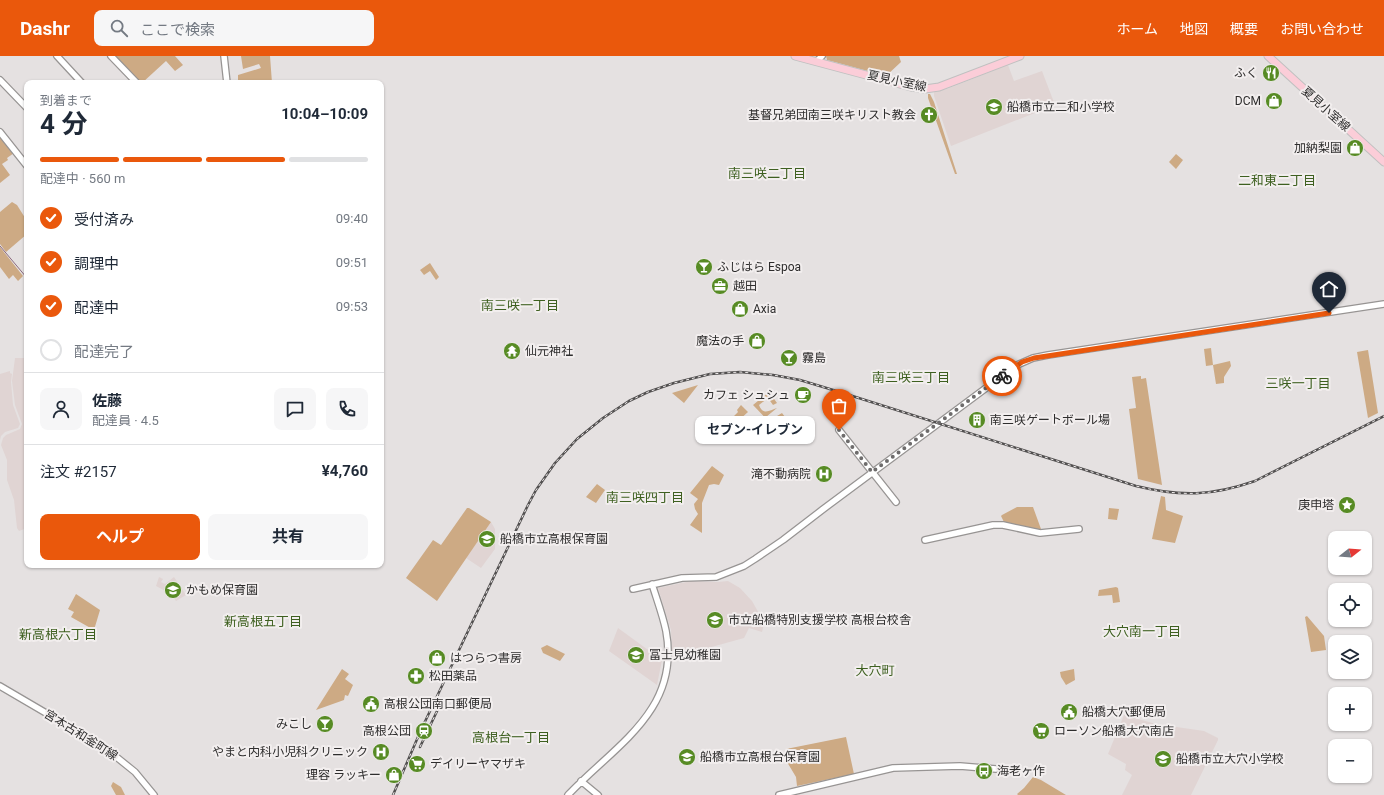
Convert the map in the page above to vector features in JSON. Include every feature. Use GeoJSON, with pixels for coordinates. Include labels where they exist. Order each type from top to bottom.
{"type":"FeatureCollection","features":[{"type":"Feature","properties":{"kind":"main road","name":"夏見小室線"},"geometry":{"type":"LineString","coordinates":[[795,56],[819,59],[912,87],[931,89],[946,85],[1020,56]]}},
{"type":"Feature","properties":{"kind":"main road","name":"夏見小室線"},"geometry":{"type":"LineString","coordinates":[[1268,56],[1384,162]]}},
{"type":"Feature","properties":{"kind":"street"},"geometry":{"type":"LineString","coordinates":[[57,56],[79,80]]}},
{"type":"Feature","properties":{"kind":"street"},"geometry":{"type":"LineString","coordinates":[[112,56],[133,80]]}},
{"type":"Feature","properties":{"kind":"street"},"geometry":{"type":"LineString","coordinates":[[224,56],[227,80]]}},
{"type":"Feature","properties":{"kind":"street"},"geometry":{"type":"LineString","coordinates":[[0,80],[24,105]]}},
{"type":"Feature","properties":{"kind":"street"},"geometry":{"type":"LineString","coordinates":[[0,132],[24,162]]}},
{"type":"Feature","properties":{"kind":"street"},"geometry":{"type":"LineString","coordinates":[[633,589],[682,578],[712,578],[744,566],[783,540],[1017,365],[1029,359],[1384,304]]}},
{"type":"Feature","properties":{"kind":"street"},"geometry":{"type":"LineString","coordinates":[[839,430],[896,502]]}},
{"type":"Feature","properties":{"kind":"street"},"geometry":{"type":"LineString","coordinates":[[925,540],[993,525],[1003,525],[1040,533],[1079,529]]}},
{"type":"Feature","properties":{"kind":"street"},"geometry":{"type":"LineString","coordinates":[[568,795],[637,729],[648,715],[661,691],[667,661],[667,637],[652,584]]}},
{"type":"Feature","properties":{"kind":"street","name":"宮本古和釜町線"},"geometry":{"type":"LineString","coordinates":[[0,686],[104,747],[135,772],[154,795]]}},
{"type":"Feature","properties":{"kind":"street"},"geometry":{"type":"LineString","coordinates":[[779,795],[893,768],[960,766],[996,769]]}},
{"type":"Feature","properties":{"kind":"street"},"geometry":{"type":"LineString","coordinates":[[581,781],[598,795]]}},
{"type":"Feature","properties":{"kind":"shaded area"},"geometry":{"type":"Polygon","coordinates":[[[114,56],[175,56],[183,65],[175,71],[166,61],[145,80],[136,80],[114,56]]]}},
{"type":"Feature","properties":{"kind":"shaded area"},"geometry":{"type":"Polygon","coordinates":[[[241,56],[270,56],[272,80],[238,80],[238,75],[261,68],[259,64],[243,69],[241,56]]]}},
{"type":"Feature","properties":{"kind":"shaded area"},"geometry":{"type":"Polygon","coordinates":[[[826,56],[899,56],[901,62],[886,76],[827,60],[826,56]]]}},
{"type":"Feature","properties":{"kind":"shaded area","name":"船橋市立二和小学校"},"geometry":{"type":"Polygon","coordinates":[[[1008,65],[1014,81],[1042,71],[1055,105],[951,146],[934,96],[934,92],[947,89],[1008,65]]]}},
{"type":"Feature","properties":{"kind":"shaded area"},"geometry":{"type":"Polygon","coordinates":[[[928,94],[930,94],[934,102],[957,174],[955,174],[928,98],[928,94]]]}},
{"type":"Feature","properties":{"kind":"shaded area"},"geometry":{"type":"Polygon","coordinates":[[[0,135],[14,153],[2,164],[10,175],[0,183],[0,135]]]}},
{"type":"Feature","properties":{"kind":"shaded area"},"geometry":{"type":"Polygon","coordinates":[[[1176,154],[1183,160],[1176,169],[1169,162],[1176,154]]]}},
{"type":"Feature","properties":{"kind":"shaded area"},"geometry":{"type":"Polygon","coordinates":[[[12,202],[17,205],[24,216],[24,237],[6,252],[0,244],[0,212],[12,202]]]}},
{"type":"Feature","properties":{"kind":"shaded area"},"geometry":{"type":"Polygon","coordinates":[[[0,247],[23,276],[18,281],[13,275],[9,279],[0,267],[0,247]]]}},
{"type":"Feature","properties":{"kind":"shaded area"},"geometry":{"type":"Polygon","coordinates":[[[430,263],[439,277],[436,280],[430,271],[424,275],[420,270],[430,263]]]}},
{"type":"Feature","properties":{"kind":"shaded area"},"geometry":{"type":"Polygon","coordinates":[[[1211,348],[1213,365],[1206,366],[1204,349],[1211,348]]]}},
{"type":"Feature","properties":{"kind":"shaded area"},"geometry":{"type":"Polygon","coordinates":[[[1368,350],[1378,413],[1368,418],[1357,352],[1368,350]]]}},
{"type":"Feature","properties":{"kind":"shaded area"},"geometry":{"type":"Polygon","coordinates":[[[15,358],[24,358],[24,529],[19,531],[17,528],[14,500],[7,480],[7,460],[1,445],[3,438],[6,435],[20,429],[22,424],[15,405],[12,381],[15,358]]]}},
{"type":"Feature","properties":{"kind":"shaded area"},"geometry":{"type":"Polygon","coordinates":[[[1230,361],[1231,366],[1224,377],[1224,383],[1216,384],[1213,365],[1230,361]]]}},
{"type":"Feature","properties":{"kind":"shaded area"},"geometry":{"type":"Polygon","coordinates":[[[10,371],[12,374],[11,382],[13,405],[20,424],[18,428],[5,432],[1,436],[0,440],[0,374],[10,371]]]}},
{"type":"Feature","properties":{"kind":"shaded area"},"geometry":{"type":"Polygon","coordinates":[[[1141,376],[1141,379],[1146,378],[1162,485],[1138,479],[1129,409],[1136,408],[1132,377],[1141,376]]]}},
{"type":"Feature","properties":{"kind":"shaded area"},"geometry":{"type":"Polygon","coordinates":[[[698,385],[684,403],[672,393],[698,385]]]}},
{"type":"Feature","properties":{"kind":"shaded area"},"geometry":{"type":"Polygon","coordinates":[[[769,392],[777,403],[773,405],[768,398],[759,405],[765,411],[777,408],[766,417],[773,424],[777,420],[777,416],[782,413],[785,417],[773,426],[753,405],[769,392]]]}},
{"type":"Feature","properties":{"kind":"shaded area"},"geometry":{"type":"Polygon","coordinates":[[[741,405],[748,412],[738,421],[733,417],[738,412],[737,410],[741,405]]]}},
{"type":"Feature","properties":{"kind":"shaded area"},"geometry":{"type":"Polygon","coordinates":[[[712,466],[724,475],[719,485],[709,485],[702,503],[702,533],[690,525],[698,514],[694,504],[698,499],[690,493],[712,466]]]}},
{"type":"Feature","properties":{"kind":"shaded area"},"geometry":{"type":"Polygon","coordinates":[[[597,484],[605,490],[596,503],[586,497],[597,484]]]}},
{"type":"Feature","properties":{"kind":"shaded area"},"geometry":{"type":"Polygon","coordinates":[[[1161,496],[1165,497],[1166,510],[1183,516],[1175,543],[1152,539],[1161,496]]]}},
{"type":"Feature","properties":{"kind":"shaded area"},"geometry":{"type":"Polygon","coordinates":[[[1017,507],[1033,507],[1041,529],[1004,522],[1001,516],[1017,507]]]}},
{"type":"Feature","properties":{"kind":"shaded area"},"geometry":{"type":"Polygon","coordinates":[[[467,508],[491,522],[437,601],[406,578],[433,540],[441,545],[467,508]]]}},
{"type":"Feature","properties":{"kind":"shaded area"},"geometry":{"type":"Polygon","coordinates":[[[1109,508],[1119,509],[1117,520],[1108,519],[1109,508]]]}},
{"type":"Feature","properties":{"kind":"shaded area","name":"船橋市立高根保育園"},"geometry":{"type":"Polygon","coordinates":[[[491,522],[495,529],[495,549],[481,568],[466,558],[491,522]]]}},
{"type":"Feature","properties":{"kind":"shaded area","name":"かもめ保育園"},"geometry":{"type":"Polygon","coordinates":[[[159,577],[163,579],[161,582],[165,584],[174,577],[186,595],[176,601],[171,594],[156,586],[159,577]]]}},
{"type":"Feature","properties":{"kind":"shaded area","name":"市立船橋特別支援学校 高根台校舎"},"geometry":{"type":"Polygon","coordinates":[[[691,581],[728,581],[740,588],[752,601],[761,617],[764,624],[762,632],[749,628],[744,638],[672,658],[671,630],[658,588],[691,581]]]}},
{"type":"Feature","properties":{"kind":"shaded area"},"geometry":{"type":"Polygon","coordinates":[[[1116,587],[1118,588],[1120,602],[1113,603],[1112,595],[1098,596],[1099,590],[1116,587]]]}},
{"type":"Feature","properties":{"kind":"shaded area"},"geometry":{"type":"Polygon","coordinates":[[[76,594],[100,610],[94,630],[71,617],[74,612],[68,609],[76,594]]]}},
{"type":"Feature","properties":{"kind":"shaded area"},"geometry":{"type":"Polygon","coordinates":[[[1307,616],[1324,636],[1326,650],[1311,652],[1305,617],[1307,616]]]}},
{"type":"Feature","properties":{"kind":"shaded area","name":"冨士見幼稚園"},"geometry":{"type":"Polygon","coordinates":[[[618,628],[662,660],[657,685],[609,651],[618,628]]]}},
{"type":"Feature","properties":{"kind":"shaded area"},"geometry":{"type":"Polygon","coordinates":[[[547,645],[565,654],[560,661],[543,653],[541,648],[547,645]]]}},
{"type":"Feature","properties":{"kind":"shaded area"},"geometry":{"type":"Polygon","coordinates":[[[342,669],[349,674],[345,679],[353,685],[348,696],[345,695],[344,700],[316,710],[342,669]]]}},
{"type":"Feature","properties":{"kind":"shaded area"},"geometry":{"type":"Polygon","coordinates":[[[1074,669],[1075,680],[1066,685],[1060,672],[1074,669]]]}},
{"type":"Feature","properties":{"kind":"shaded area","name":"船橋市立大穴小学校"},"geometry":{"type":"Polygon","coordinates":[[[1124,715],[1156,724],[1204,731],[1218,738],[1191,795],[1122,795],[1132,775],[1125,770],[1126,764],[1108,754],[1124,715]]]}},
{"type":"Feature","properties":{"kind":"shaded area"},"geometry":{"type":"Polygon","coordinates":[[[846,737],[854,774],[797,786],[796,777],[787,762],[786,749],[846,737]]]}},
{"type":"Feature","properties":{"kind":"shaded area"},"geometry":{"type":"Polygon","coordinates":[[[1033,777],[1066,795],[1018,795],[1017,794],[1033,777]]]}},
{"type":"Feature","properties":{"kind":"shaded area"},"geometry":{"type":"Polygon","coordinates":[[[113,782],[121,787],[125,795],[116,795],[111,786],[113,782]]]}},
{"type":"Feature","properties":{"kind":"waterway"},"geometry":{"type":"LineString","coordinates":[[0,246],[24,274]]}},
{"type":"Feature","properties":{"kind":"railway"},"geometry":{"type":"LineString","coordinates":[[393,795],[421,730],[536,490],[555,463],[577,439],[603,418],[629,401],[648,392],[674,383],[710,374],[740,372],[773,375],[800,380],[1136,486],[1152,490],[1182,493],[1225,490],[1255,481],[1384,416]]}},
{"type":"Feature","properties":{"kind":"railway"},"geometry":{"type":"LineString","coordinates":[[420,747],[438,709]]}},
{"type":"Feature","properties":{"kind":"way so far"},"geometry":{"type":"LineString","coordinates":[[839,430],[872,472],[1002,376]]}},
{"type":"Feature","properties":{"kind":"place","name":"ふく"},"geometry":{"type":"Point","coordinates":[1271,73]}},
{"type":"Feature","properties":{"kind":"place","name":"DCM"},"geometry":{"type":"Point","coordinates":[1274,101]}},
{"type":"Feature","properties":{"kind":"place","name":"船橋市立二和小学校"},"geometry":{"type":"Point","coordinates":[994,107]}},
{"type":"Feature","properties":{"kind":"place","name":"基督兄弟団南三咲キリスト教会"},"geometry":{"type":"Point","coordinates":[929,115]}},
{"type":"Feature","properties":{"kind":"place","name":"加納梨園"},"geometry":{"type":"Point","coordinates":[1355,148]}},
{"type":"Feature","properties":{"kind":"place","name":"ふじはら Espoa"},"geometry":{"type":"Point","coordinates":[704,267]}},
{"type":"Feature","properties":{"kind":"place","name":"越田"},"geometry":{"type":"Point","coordinates":[720,286]}},
{"type":"Feature","properties":{"kind":"place","name":"Axia"},"geometry":{"type":"Point","coordinates":[740,309]}},
{"type":"Feature","properties":{"kind":"place","name":"魔法の手"},"geometry":{"type":"Point","coordinates":[757,341]}},
{"type":"Feature","properties":{"kind":"place","name":"仙元神社"},"geometry":{"type":"Point","coordinates":[512,351]}},
{"type":"Feature","properties":{"kind":"place","name":"霧島"},"geometry":{"type":"Point","coordinates":[789,358]}},
{"type":"Feature","properties":{"kind":"place","name":"カフェ シュシュ"},"geometry":{"type":"Point","coordinates":[803,395]}},
{"type":"Feature","properties":{"kind":"place","name":"南三咲ゲートボール場"},"geometry":{"type":"Point","coordinates":[977,420]}},
{"type":"Feature","properties":{"kind":"place","name":"セブン-イレブン"},"geometry":{"type":"Point","coordinates":[839,430]}},
{"type":"Feature","properties":{"kind":"place","name":"滝不動病院"},"geometry":{"type":"Point","coordinates":[824,474]}},
{"type":"Feature","properties":{"kind":"place","name":"庚申塔"},"geometry":{"type":"Point","coordinates":[1347,505]}},
{"type":"Feature","properties":{"kind":"place","name":"船橋市立高根保育園"},"geometry":{"type":"Point","coordinates":[487,539]}},
{"type":"Feature","properties":{"kind":"place","name":"かもめ保育園"},"geometry":{"type":"Point","coordinates":[173,590]}},
{"type":"Feature","properties":{"kind":"place","name":"市立船橋特別支援学校 高根台校舎"},"geometry":{"type":"Point","coordinates":[715,620]}},
{"type":"Feature","properties":{"kind":"place","name":"冨士見幼稚園"},"geometry":{"type":"Point","coordinates":[636,655]}},
{"type":"Feature","properties":{"kind":"place","name":"はつらつ書房"},"geometry":{"type":"Point","coordinates":[437,658]}},
{"type":"Feature","properties":{"kind":"place","name":"松田薬品"},"geometry":{"type":"Point","coordinates":[416,676]}},
{"type":"Feature","properties":{"kind":"place","name":"高根公団南口郵便局"},"geometry":{"type":"Point","coordinates":[371,704]}},
{"type":"Feature","properties":{"kind":"place","name":"船橋大穴郵便局"},"geometry":{"type":"Point","coordinates":[1069,712]}},
{"type":"Feature","properties":{"kind":"place","name":"みこし"},"geometry":{"type":"Point","coordinates":[325,724]}},
{"type":"Feature","properties":{"kind":"place","name":"高根公団"},"geometry":{"type":"Point","coordinates":[424,731]}},
{"type":"Feature","properties":{"kind":"place","name":"ローソン船橋大穴南店"},"geometry":{"type":"Point","coordinates":[1041,731]}},
{"type":"Feature","properties":{"kind":"place","name":"やまと内科小児科クリニック"},"geometry":{"type":"Point","coordinates":[381,752]}},
{"type":"Feature","properties":{"kind":"place","name":"船橋市立高根台保育園"},"geometry":{"type":"Point","coordinates":[687,757]}},
{"type":"Feature","properties":{"kind":"place","name":"船橋市立大穴小学校"},"geometry":{"type":"Point","coordinates":[1163,759]}},
{"type":"Feature","properties":{"kind":"place","name":"デイリーヤマザキ"},"geometry":{"type":"Point","coordinates":[417,764]}},
{"type":"Feature","properties":{"kind":"place","name":"海老ヶ作"},"geometry":{"type":"Point","coordinates":[984,771]}},
{"type":"Feature","properties":{"kind":"place","name":"理容 ラッキー"},"geometry":{"type":"Point","coordinates":[394,775]}},
{"type":"Feature","properties":{"kind":"district","name":"南三咲二丁目"},"geometry":{"type":"Point","coordinates":[767,173]}},
{"type":"Feature","properties":{"kind":"district","name":"二和東二丁目"},"geometry":{"type":"Point","coordinates":[1277,180]}},
{"type":"Feature","properties":{"kind":"district","name":"南三咲一丁目"},"geometry":{"type":"Point","coordinates":[520,305]}},
{"type":"Feature","properties":{"kind":"district","name":"南三咲三丁目"},"geometry":{"type":"Point","coordinates":[911,377]}},
{"type":"Feature","properties":{"kind":"district","name":"三咲一丁目"},"geometry":{"type":"Point","coordinates":[1298,383]}},
{"type":"Feature","properties":{"kind":"district","name":"南三咲四丁目"},"geometry":{"type":"Point","coordinates":[645,497]}},
{"type":"Feature","properties":{"kind":"district","name":"新高根五丁目"},"geometry":{"type":"Point","coordinates":[263,621]}},
{"type":"Feature","properties":{"kind":"district","name":"大穴南一丁目"},"geometry":{"type":"Point","coordinates":[1142,631]}},
{"type":"Feature","properties":{"kind":"district","name":"新高根六丁目"},"geometry":{"type":"Point","coordinates":[58,634]}},
{"type":"Feature","properties":{"kind":"district","name":"大穴町"},"geometry":{"type":"Point","coordinates":[875,670]}},
{"type":"Feature","properties":{"kind":"district","name":"高根台一丁目"},"geometry":{"type":"Point","coordinates":[511,737]}},
{"type":"Feature","properties":{"kind":"route"},"geometry":{"type":"LineString","coordinates":[[1002,376],[1022,362],[1034,358],[1329,313]]}}]}
